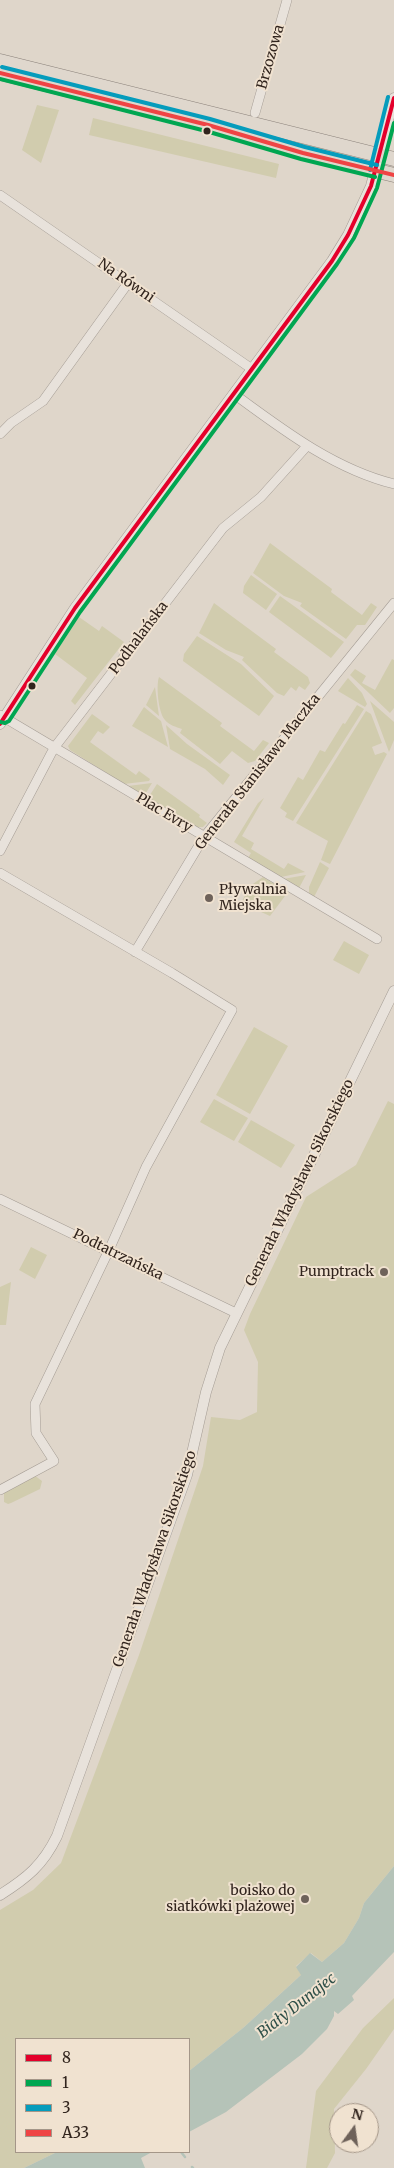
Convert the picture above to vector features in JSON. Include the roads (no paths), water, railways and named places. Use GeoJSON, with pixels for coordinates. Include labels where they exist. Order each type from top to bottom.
{"type":"FeatureCollection","features":[{"type":"Feature","properties":{"kind":"main road"},"geometry":{"type":"LineString","coordinates":[[0,61],[394,159]]}},
{"type":"Feature","properties":{"kind":"main road"},"geometry":{"type":"LineString","coordinates":[[0,73],[208,126],[303,153],[394,175]]}},
{"type":"Feature","properties":{"kind":"street","name":"Brzozowa"},"geometry":{"type":"LineString","coordinates":[[255,113],[287,0]]}},
{"type":"Feature","properties":{"kind":"street"},"geometry":{"type":"LineString","coordinates":[[1,719],[75,608],[234,394],[344,241],[363,205],[376,171],[394,98]]}},
{"type":"Feature","properties":{"kind":"street","name":"Na Równi"},"geometry":{"type":"LineString","coordinates":[[0,195],[252,369]]}},
{"type":"Feature","properties":{"kind":"street"},"geometry":{"type":"LineString","coordinates":[[0,434],[11,423],[43,401],[128,283]]}},
{"type":"Feature","properties":{"kind":"street"},"geometry":{"type":"LineString","coordinates":[[234,394],[307,446],[374,480],[394,484]]}},
{"type":"Feature","properties":{"kind":"street","name":"Podhalańska"},"geometry":{"type":"LineString","coordinates":[[0,852],[54,748],[223,528],[261,497],[307,446]]}},
{"type":"Feature","properties":{"kind":"street","name":"Generała Stanisława Maczka"},"geometry":{"type":"LineString","coordinates":[[135,952],[204,837],[394,602]]}},
{"type":"Feature","properties":{"kind":"street","name":"Plac Evry"},"geometry":{"type":"LineString","coordinates":[[1,719],[71,756],[377,939]]}},
{"type":"Feature","properties":{"kind":"street"},"geometry":{"type":"LineString","coordinates":[[0,873],[232,1010],[146,1167],[109,1250],[35,1404],[36,1433],[54,1461],[0,1490]]}},
{"type":"Feature","properties":{"kind":"street","name":"Generała Władysława Sikorskiego"},"geometry":{"type":"LineString","coordinates":[[0,1895],[20,1883],[41,1864],[57,1836],[184,1483],[211,1372],[236,1313],[394,991]]}},
{"type":"Feature","properties":{"kind":"street","name":"Podtatrzańska"},"geometry":{"type":"LineString","coordinates":[[0,1199],[236,1313]]}},
{"type":"Feature","properties":{"kind":"water","name":"Biały Dunajec"},"geometry":{"type":"Polygon","coordinates":[[[394,1866],[394,1952],[352,1996],[354,2000],[338,2014],[334,2011],[334,2016],[327,2029],[302,2054],[226,2112],[190,2131],[190,2070],[243,2028],[301,1975],[296,1967],[310,1953],[322,1962],[344,1943],[359,1918],[364,1903],[394,1866]]]}},
{"type":"Feature","properties":{"kind":"water"},"geometry":{"type":"Polygon","coordinates":[[[55,2153],[150,2153],[141,2158],[145,2168],[24,2168],[55,2153]]]}},
{"type":"Feature","properties":{"kind":"waterway"},"geometry":{"type":"LineString","coordinates":[[182,2153],[185,2157]]}},
{"type":"Feature","properties":{"kind":"place","name":"Pływalnia Miejska"},"geometry":{"type":"Point","coordinates":[209,898]}},
{"type":"Feature","properties":{"kind":"place","name":"Pumptrack"},"geometry":{"type":"Point","coordinates":[384,1272]}},
{"type":"Feature","properties":{"kind":"place","name":"boisko do siatkówki plażowej"},"geometry":{"type":"Point","coordinates":[305,1899]}}]}
